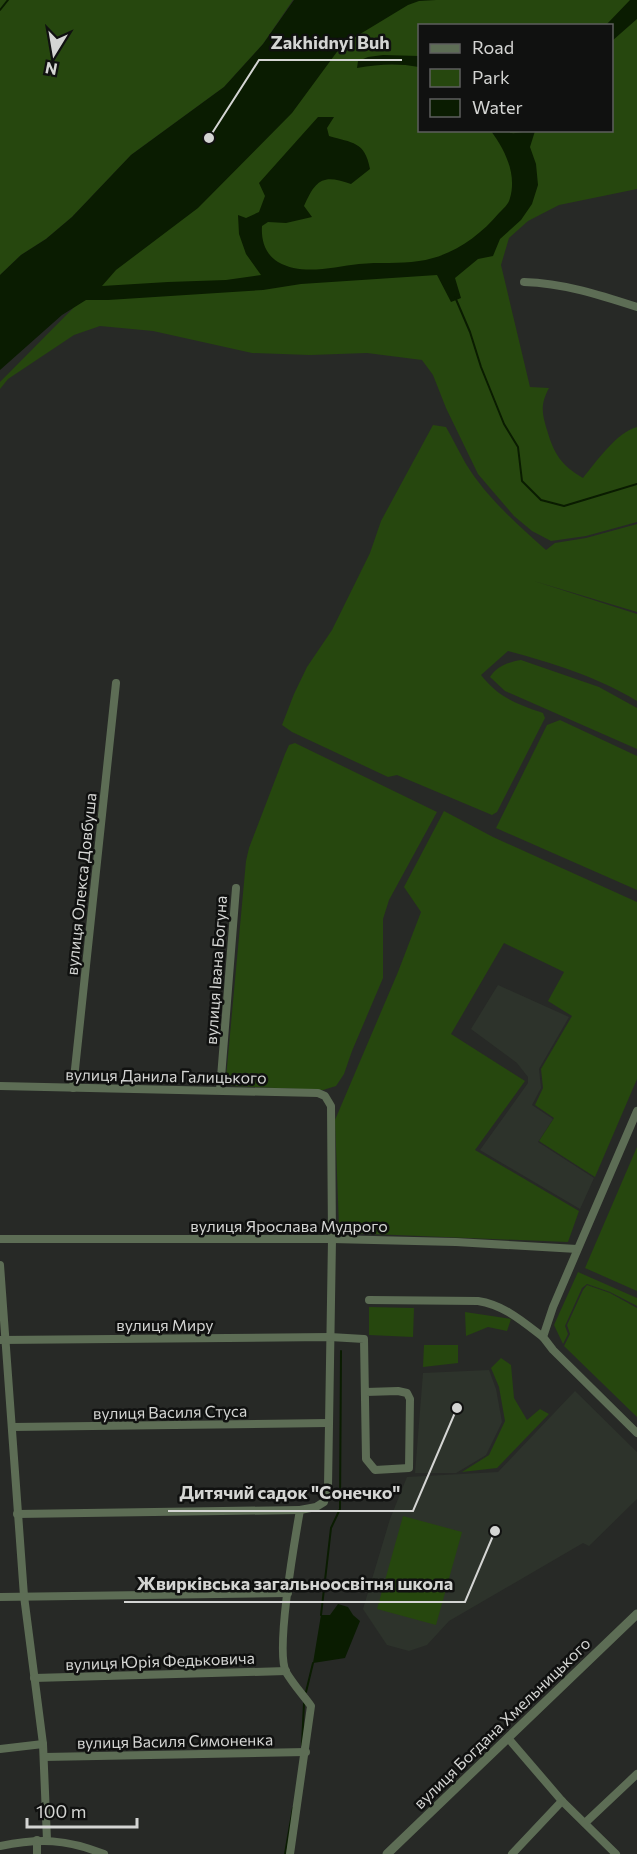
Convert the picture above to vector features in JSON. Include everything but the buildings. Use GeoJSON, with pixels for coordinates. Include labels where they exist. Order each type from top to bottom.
{"type":"FeatureCollection","features":[{"type":"Feature","properties":{"kind":"street"},"geometry":{"type":"LineString","coordinates":[[524,282],[544,282],[574,288],[637,307]]}},
{"type":"Feature","properties":{"kind":"street","name":"вулиця Олекса Довбуша"},"geometry":{"type":"LineString","coordinates":[[74,1088],[116,683]]}},
{"type":"Feature","properties":{"kind":"street","name":"вулиця Івана Богуна"},"geometry":{"type":"LineString","coordinates":[[220,1090],[236,888]]}},
{"type":"Feature","properties":{"kind":"street","name":"вулиця Данила Галицького"},"geometry":{"type":"LineString","coordinates":[[0,1086],[318,1093],[325,1096],[331,1114],[332,1239]]}},
{"type":"Feature","properties":{"kind":"street"},"geometry":{"type":"LineString","coordinates":[[543,1337],[577,1249],[637,1111]]}},
{"type":"Feature","properties":{"kind":"street","name":"вулиця Ярослава Мудрого"},"geometry":{"type":"LineString","coordinates":[[0,1239],[332,1239],[456,1242],[577,1249]]}},
{"type":"Feature","properties":{"kind":"street"},"geometry":{"type":"LineString","coordinates":[[17,1514],[300,1510],[316,1507],[324,1502],[329,1449],[332,1239]]}},
{"type":"Feature","properties":{"kind":"street"},"geometry":{"type":"LineString","coordinates":[[0,1265],[3,1340],[12,1427],[24,1596],[43,1744],[47,1840]]}},
{"type":"Feature","properties":{"kind":"street"},"geometry":{"type":"LineString","coordinates":[[369,1300],[478,1301],[494,1304],[514,1315],[543,1337],[553,1350],[637,1433]]}},
{"type":"Feature","properties":{"kind":"street","name":"вулиця Миру"},"geometry":{"type":"LineString","coordinates":[[3,1340],[330,1337],[364,1339],[366,1392]]}},
{"type":"Feature","properties":{"kind":"street"},"geometry":{"type":"LineString","coordinates":[[366,1392],[407,1393],[410,1399],[409,1468],[375,1470],[369,1465],[366,1459],[366,1392]]}},
{"type":"Feature","properties":{"kind":"street","name":"вулиця Василя Стуса"},"geometry":{"type":"LineString","coordinates":[[12,1427],[328,1423]]}},
{"type":"Feature","properties":{"kind":"street"},"geometry":{"type":"LineString","coordinates":[[290,1854],[311,1706],[286,1671],[282,1657],[288,1593],[300,1510]]}},
{"type":"Feature","properties":{"kind":"street"},"geometry":{"type":"LineString","coordinates":[[0,1597],[288,1593]]}},
{"type":"Feature","properties":{"kind":"street","name":"вулиця Богдана Хмельницького"},"geometry":{"type":"LineString","coordinates":[[387,1854],[637,1614]]}},
{"type":"Feature","properties":{"kind":"street","name":"вулиця Юрія Федьковича"},"geometry":{"type":"LineString","coordinates":[[34,1678],[286,1671]]}},
{"type":"Feature","properties":{"kind":"street"},"geometry":{"type":"LineString","coordinates":[[508,1738],[562,1801],[616,1854]]}},
{"type":"Feature","properties":{"kind":"street"},"geometry":{"type":"LineString","coordinates":[[0,1749],[43,1744]]}},
{"type":"Feature","properties":{"kind":"street","name":"вулиця Василя Симоненка"},"geometry":{"type":"LineString","coordinates":[[44,1757],[306,1752]]}},
{"type":"Feature","properties":{"kind":"street"},"geometry":{"type":"LineString","coordinates":[[585,1823],[637,1774]]}},
{"type":"Feature","properties":{"kind":"street"},"geometry":{"type":"LineString","coordinates":[[512,1854],[562,1801]]}},
{"type":"Feature","properties":{"kind":"street"},"geometry":{"type":"LineString","coordinates":[[37,1840],[37,1854]]}},
{"type":"Feature","properties":{"kind":"street"},"geometry":{"type":"LineString","coordinates":[[1,1845],[47,1840],[80,1845],[104,1854]]}},
{"type":"Feature","properties":{"kind":"shaded area"},"geometry":{"type":"Polygon","coordinates":[[[498,985],[569,1017],[539,1069],[541,1088],[532,1105],[553,1119],[538,1142],[594,1178],[580,1209],[480,1150],[528,1083],[528,1077],[517,1063],[471,1029],[498,985]]]}},
{"type":"Feature","properties":{"kind":"shaded area"},"geometry":{"type":"Polygon","coordinates":[[[489,1370],[496,1389],[502,1422],[486,1455],[456,1473],[415,1473],[423,1373],[489,1370]]]}},
{"type":"Feature","properties":{"kind":"shaded area"},"geometry":{"type":"Polygon","coordinates":[[[575,1391],[637,1452],[637,1499],[589,1546],[583,1543],[449,1621],[427,1645],[409,1651],[387,1645],[363,1609],[390,1519],[407,1477],[498,1472],[575,1391]]]}},
{"type":"Feature","properties":{"kind":"green space"},"geometry":{"type":"Polygon","coordinates":[[[0,0],[293,0],[263,44],[224,87],[131,155],[72,217],[46,239],[21,255],[0,275],[0,0]]]}},
{"type":"Feature","properties":{"kind":"green space"},"geometry":{"type":"Polygon","coordinates":[[[407,0],[637,0],[637,189],[559,205],[528,221],[509,238],[501,265],[530,387],[549,388],[543,404],[544,419],[552,446],[559,458],[583,478],[615,441],[637,427],[637,522],[586,536],[551,541],[532,531],[514,516],[478,474],[446,408],[433,375],[422,360],[367,353],[310,355],[252,353],[153,331],[100,326],[74,335],[8,379],[0,389],[0,382],[97,284],[309,59],[407,0]]]}},
{"type":"Feature","properties":{"kind":"green space"},"geometry":{"type":"Polygon","coordinates":[[[433,425],[446,427],[466,464],[483,488],[546,550],[555,543],[586,538],[637,524],[637,612],[534,581],[637,614],[637,701],[591,678],[508,651],[481,675],[502,695],[543,713],[545,718],[497,812],[492,815],[397,775],[388,777],[292,732],[282,725],[307,667],[332,630],[370,553],[381,521],[433,425]]]}},
{"type":"Feature","properties":{"kind":"green space"},"geometry":{"type":"Polygon","coordinates":[[[521,660],[599,687],[637,708],[637,749],[505,691],[490,677],[504,665],[521,660]]]}},
{"type":"Feature","properties":{"kind":"green space"},"geometry":{"type":"Polygon","coordinates":[[[560,720],[637,756],[637,890],[496,828],[547,725],[560,720]]]}},
{"type":"Feature","properties":{"kind":"green space"},"geometry":{"type":"Polygon","coordinates":[[[295,743],[437,812],[389,900],[383,919],[383,978],[344,1074],[336,1086],[323,1090],[233,1086],[228,1084],[226,1078],[246,861],[285,754],[289,745],[295,743]]]}},
{"type":"Feature","properties":{"kind":"green space"},"geometry":{"type":"Polygon","coordinates":[[[444,811],[493,837],[637,902],[637,1079],[595,1177],[539,1141],[554,1118],[535,1105],[543,1088],[541,1069],[572,1016],[548,1001],[564,972],[504,943],[451,1034],[525,1081],[475,1150],[579,1211],[568,1242],[348,1233],[339,1227],[335,1120],[421,912],[404,887],[444,811]]]}},
{"type":"Feature","properties":{"kind":"green space"},"geometry":{"type":"Polygon","coordinates":[[[637,1147],[637,1291],[585,1268],[637,1147]]]}},
{"type":"Feature","properties":{"kind":"green space"},"geometry":{"type":"Polygon","coordinates":[[[578,1272],[637,1298],[637,1306],[610,1292],[587,1284],[582,1288],[565,1326],[568,1334],[563,1344],[554,1325],[578,1272]]]}},
{"type":"Feature","properties":{"kind":"green space"},"geometry":{"type":"Polygon","coordinates":[[[587,1285],[610,1293],[637,1308],[637,1417],[564,1346],[570,1334],[567,1325],[587,1285]]]}},
{"type":"Feature","properties":{"kind":"green space"},"geometry":{"type":"Polygon","coordinates":[[[369,1307],[414,1308],[413,1337],[369,1335],[369,1307]]]}},
{"type":"Feature","properties":{"kind":"green space"},"geometry":{"type":"Polygon","coordinates":[[[465,1312],[511,1319],[507,1331],[488,1327],[466,1336],[465,1312]]]}},
{"type":"Feature","properties":{"kind":"green space"},"geometry":{"type":"Polygon","coordinates":[[[424,1345],[458,1345],[458,1363],[423,1367],[424,1345]]]}},
{"type":"Feature","properties":{"kind":"green space"},"geometry":{"type":"Polygon","coordinates":[[[501,1358],[511,1365],[514,1398],[527,1420],[540,1409],[549,1414],[497,1468],[462,1472],[489,1455],[505,1421],[499,1387],[491,1368],[501,1358]]]}},
{"type":"Feature","properties":{"kind":"green space"},"geometry":{"type":"Polygon","coordinates":[[[403,1516],[462,1532],[436,1625],[377,1609],[403,1516]]]}},
{"type":"Feature","properties":{"kind":"water"},"geometry":{"type":"Polygon","coordinates":[[[294,0],[436,0],[419,1],[408,5],[342,45],[292,113],[198,208],[116,270],[102,286],[226,280],[261,275],[246,254],[239,234],[238,215],[246,218],[259,212],[265,196],[259,183],[318,117],[334,117],[327,128],[329,136],[351,142],[361,148],[370,169],[351,184],[327,179],[317,185],[304,206],[312,217],[286,223],[268,222],[262,226],[263,241],[270,255],[278,262],[297,269],[419,261],[453,250],[473,238],[491,222],[506,206],[510,198],[511,171],[501,146],[492,132],[535,132],[530,147],[536,164],[538,185],[532,204],[521,220],[500,239],[493,256],[478,259],[455,278],[461,298],[451,302],[437,275],[301,284],[263,290],[86,300],[62,315],[0,370],[0,275],[21,255],[46,239],[72,217],[131,155],[224,87],[263,44],[294,0]]]}},
{"type":"Feature","properties":{"kind":"water"},"geometry":{"type":"Polygon","coordinates":[[[630,0],[637,0],[637,19],[613,40],[613,24],[607,24],[630,0]]]}},
{"type":"Feature","properties":{"kind":"water"},"geometry":{"type":"Polygon","coordinates":[[[418,56],[418,67],[388,64],[357,68],[358,61],[368,57],[418,56]]]}},
{"type":"Feature","properties":{"kind":"water"},"geometry":{"type":"Polygon","coordinates":[[[338,1604],[348,1607],[360,1621],[345,1658],[313,1663],[321,1615],[330,1615],[338,1604]]]}},
{"type":"Feature","properties":{"kind":"waterway"},"geometry":{"type":"LineString","coordinates":[[0,10],[8,0]]}},
{"type":"Feature","properties":{"kind":"waterway"},"geometry":{"type":"LineString","coordinates":[[455,297],[504,424],[518,447],[522,481],[541,500],[564,506],[637,484]]}},
{"type":"Feature","properties":{"kind":"waterway"},"geometry":{"type":"LineString","coordinates":[[321,1615],[331,1528],[340,1509],[341,1351]]}},
{"type":"Feature","properties":{"kind":"waterway"},"geometry":{"type":"LineString","coordinates":[[306,1692],[313,1663]]}},
{"type":"Feature","properties":{"kind":"waterway"},"geometry":{"type":"LineString","coordinates":[[302,1745],[304,1703]]}},
{"type":"Feature","properties":{"kind":"waterway"},"geometry":{"type":"LineString","coordinates":[[285,1854],[293,1808]]}},
{"type":"Feature","properties":{"kind":"place","name":"Zakhidnyi Buh"},"geometry":{"type":"Point","coordinates":[209,138]}},
{"type":"Feature","properties":{"kind":"place","name":"Дитячий садок \"Сонечко\""},"geometry":{"type":"Point","coordinates":[457,1408]}},
{"type":"Feature","properties":{"kind":"place","name":"Жвирківська загальноосвітня школа"},"geometry":{"type":"Point","coordinates":[495,1531]}}]}
